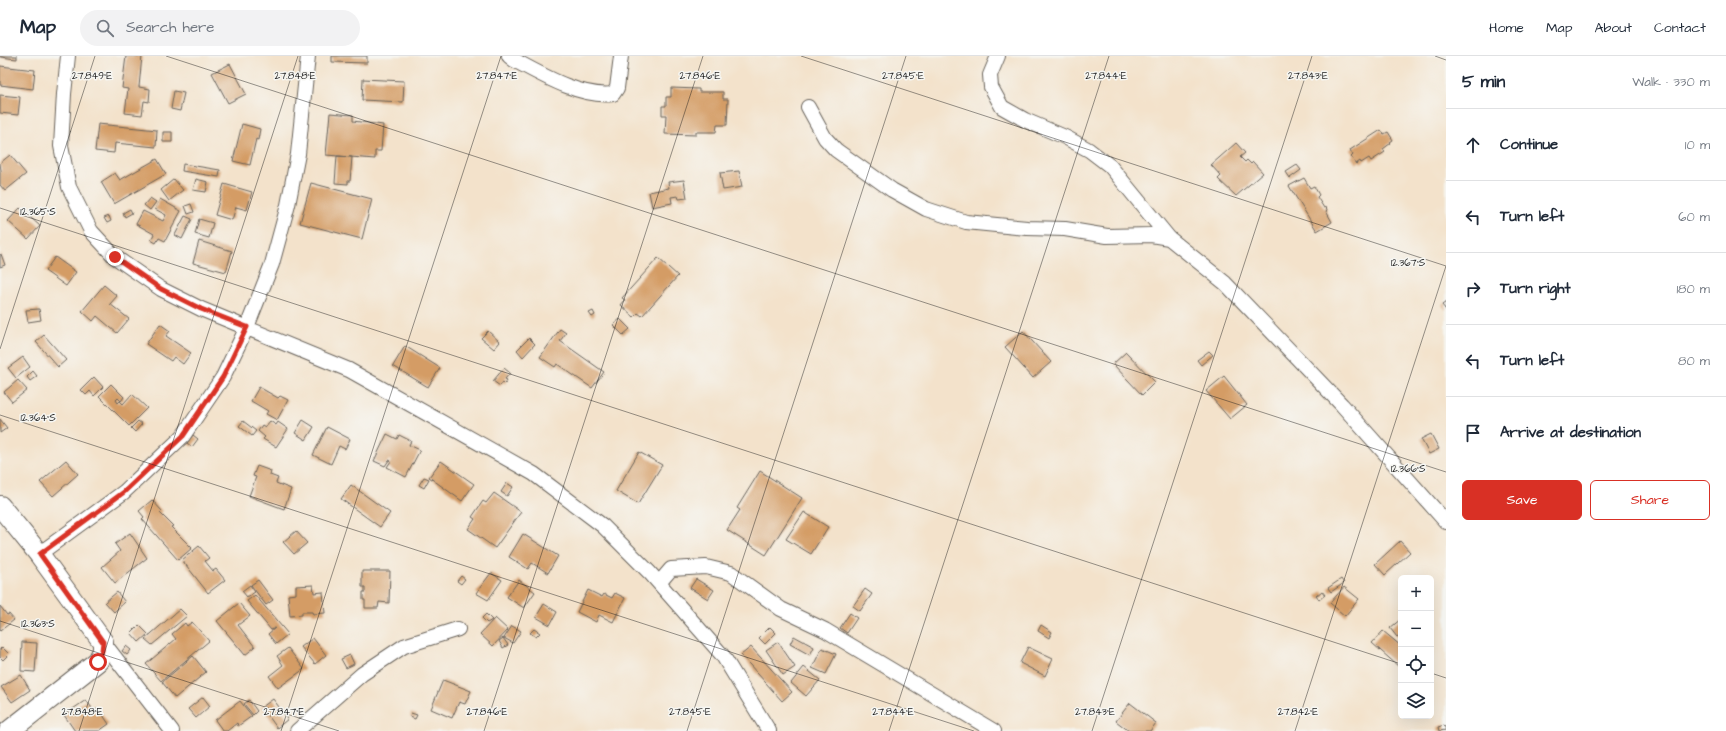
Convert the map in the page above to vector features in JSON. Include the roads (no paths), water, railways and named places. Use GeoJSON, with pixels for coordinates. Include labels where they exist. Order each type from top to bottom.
{"type":"FeatureCollection","features":[{"type":"Feature","properties":{"kind":"street"},"geometry":{"type":"LineString","coordinates":[[68,56],[61,146],[69,187],[91,231],[115,257],[161,289],[201,309],[349,370],[534,474],[603,526],[659,583],[723,656],[769,731]]}},
{"type":"Feature","properties":{"kind":"street"},"geometry":{"type":"LineString","coordinates":[[40,554],[124,492],[183,436],[223,377],[247,327],[272,264],[288,205],[298,154],[308,56]]}},
{"type":"Feature","properties":{"kind":"street"},"geometry":{"type":"LineString","coordinates":[[509,56],[550,79],[594,94],[606,95],[613,94],[617,88],[621,56]]}},
{"type":"Feature","properties":{"kind":"street"},"geometry":{"type":"LineString","coordinates":[[998,56],[990,75],[991,87],[1002,107],[1025,120],[1065,137],[1089,150],[1110,166],[1169,238],[1225,283],[1342,405],[1446,522]]}},
{"type":"Feature","properties":{"kind":"street"},"geometry":{"type":"LineString","coordinates":[[808,107],[825,138],[836,150],[892,190],[926,209],[966,222],[1027,228],[1065,229],[1107,236],[1151,235],[1169,238]]}},
{"type":"Feature","properties":{"kind":"street"},"geometry":{"type":"LineString","coordinates":[[0,506],[40,554],[103,642],[172,731]]}},
{"type":"Feature","properties":{"kind":"street"},"geometry":{"type":"LineString","coordinates":[[659,583],[671,568],[706,567],[731,573],[781,609],[825,630],[994,731]]}},
{"type":"Feature","properties":{"kind":"street"},"geometry":{"type":"LineString","coordinates":[[297,731],[362,674],[404,646],[458,629]]}},
{"type":"Feature","properties":{"kind":"street"},"geometry":{"type":"LineString","coordinates":[[9,731],[98,662],[102,651],[103,642]]}}]}
